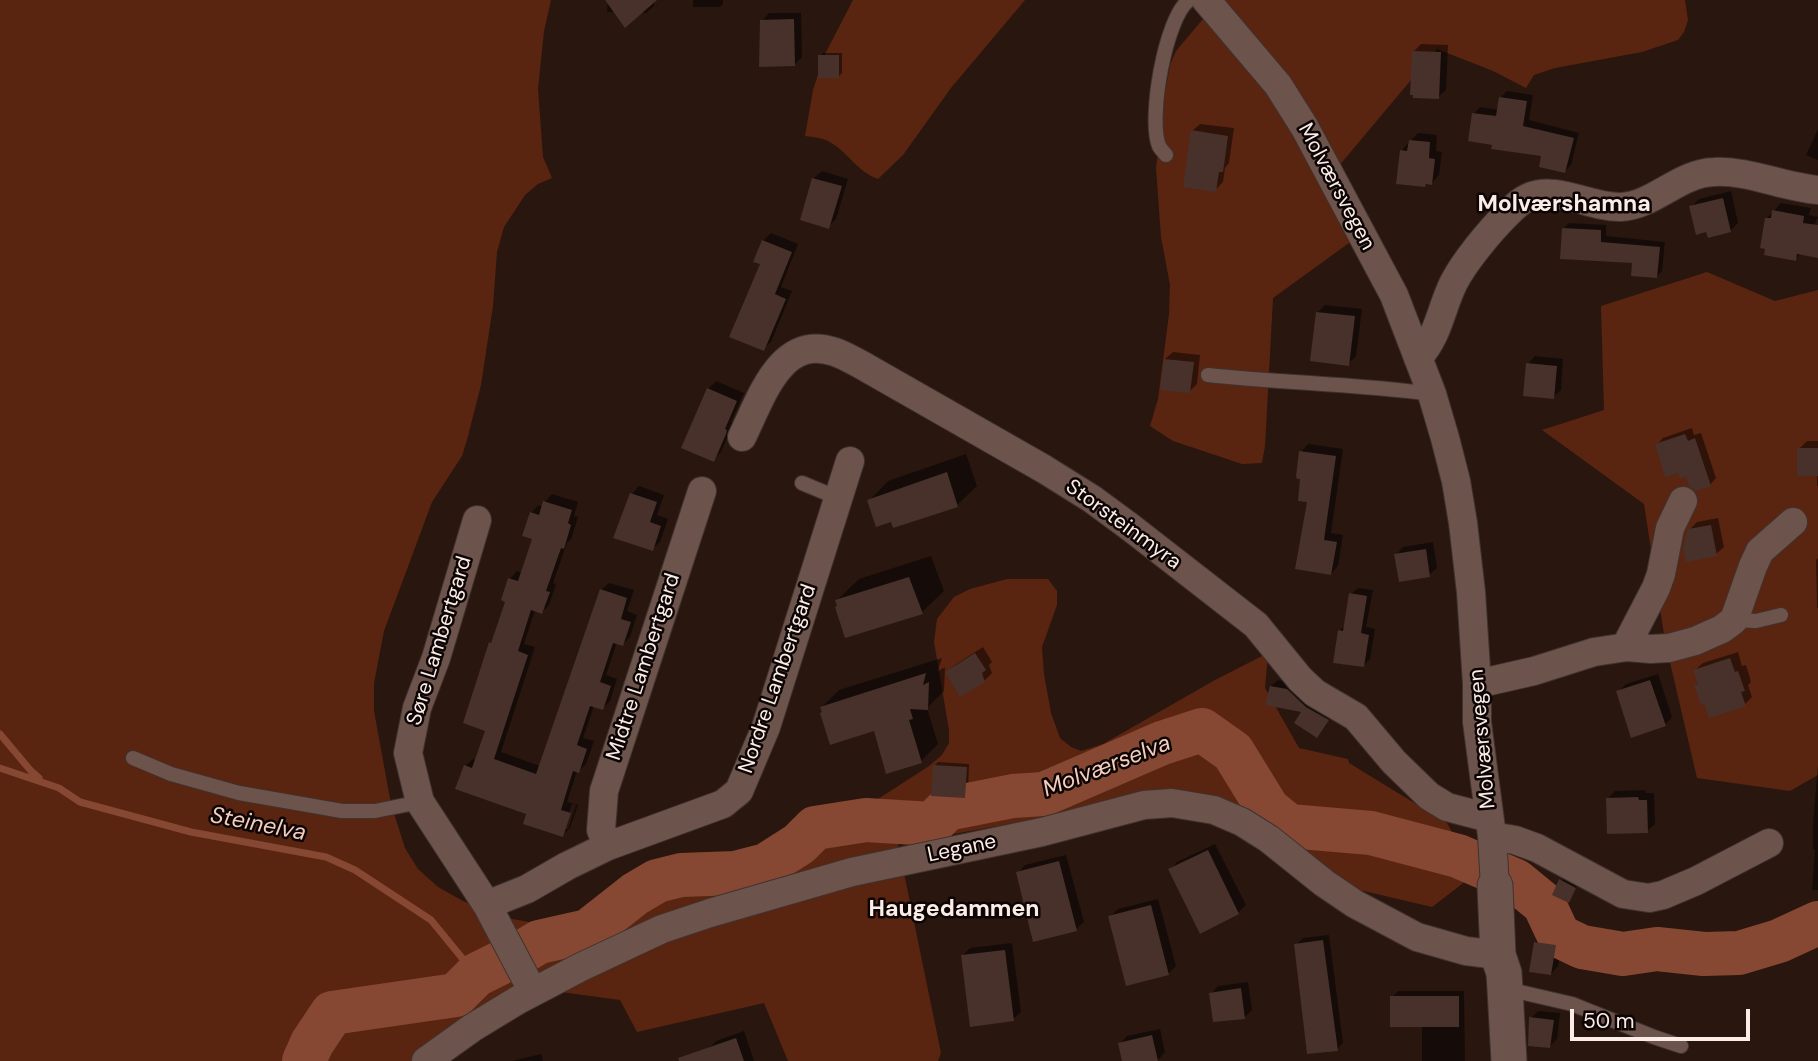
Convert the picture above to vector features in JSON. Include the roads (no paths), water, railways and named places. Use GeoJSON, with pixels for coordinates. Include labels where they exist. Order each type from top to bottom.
{"type":"FeatureCollection","features":[{"type":"Feature","properties":{"kind":"street","name":"Molværsvegen"},"geometry":{"type":"LineString","coordinates":[[1206,0],[1278,85],[1305,128],[1394,295],[1432,394],[1448,449],[1463,523],[1471,592],[1477,722],[1492,849],[1498,955],[1504,973],[1509,1061]]}},
{"type":"Feature","properties":{"kind":"street"},"geometry":{"type":"LineString","coordinates":[[1418,358],[1438,329],[1444,305],[1465,265],[1497,225],[1525,198],[1555,195],[1622,207],[1653,197],[1685,179],[1713,172],[1736,173],[1818,190]]}},
{"type":"Feature","properties":{"kind":"street","name":"Storsteinmyra"},"geometry":{"type":"LineString","coordinates":[[742,437],[774,373],[786,360],[810,349],[835,352],[860,364],[1044,469],[1111,513],[1256,625],[1315,693],[1356,717],[1414,783],[1447,807],[1492,849]]}},
{"type":"Feature","properties":{"kind":"street","name":"Nordre Lambertgard"},"geometry":{"type":"LineString","coordinates":[[487,905],[527,889],[608,846],[723,804],[739,791],[766,727],[850,461]]}},
{"type":"Feature","properties":{"kind":"street","name":"Midtre Lambertgard"},"geometry":{"type":"LineString","coordinates":[[608,846],[601,830],[604,791],[702,491]]}},
{"type":"Feature","properties":{"kind":"street"},"geometry":{"type":"LineString","coordinates":[[1627,647],[1656,588],[1670,528],[1683,501]]}},
{"type":"Feature","properties":{"kind":"street","name":"Søre Lambertgard"},"geometry":{"type":"LineString","coordinates":[[477,520],[436,658],[417,708],[408,753],[421,802],[487,905],[533,992]]}},
{"type":"Feature","properties":{"kind":"street"},"geometry":{"type":"LineString","coordinates":[[1477,684],[1534,671],[1594,652],[1627,647],[1669,648],[1713,634],[1734,620],[1760,551],[1793,523]]}},
{"type":"Feature","properties":{"kind":"street","name":"Legane"},"geometry":{"type":"LineString","coordinates":[[426,1061],[472,1028],[533,992],[662,929],[852,872],[1042,832],[1129,808],[1172,803],[1214,810],[1242,822],[1355,904],[1417,937],[1498,955]]}},
{"type":"Feature","properties":{"kind":"street","name":"Molværsvegen"},"geometry":{"type":"LineString","coordinates":[[1492,849],[1515,840],[1537,848],[1623,894],[1649,898],[1696,881],[1769,843]]}},
{"type":"Feature","properties":{"kind":"lane"},"geometry":{"type":"LineString","coordinates":[[1166,155],[1159,145],[1157,98],[1170,30],[1184,3],[1189,0]]}},
{"type":"Feature","properties":{"kind":"lane"},"geometry":{"type":"LineString","coordinates":[[1208,375],[1432,394]]}},
{"type":"Feature","properties":{"kind":"lane"},"geometry":{"type":"LineString","coordinates":[[802,483],[838,498]]}},
{"type":"Feature","properties":{"kind":"lane"},"geometry":{"type":"LineString","coordinates":[[1734,620],[1756,621],[1781,615]]}},
{"type":"Feature","properties":{"kind":"lane"},"geometry":{"type":"LineString","coordinates":[[133,758],[170,774],[239,793],[342,811],[375,811],[421,802]]}},
{"type":"Feature","properties":{"kind":"lane"},"geometry":{"type":"LineString","coordinates":[[1505,989],[1572,1004],[1681,1046]]}},
{"type":"Feature","properties":{"kind":"waterway","name":"Molværselva"},"geometry":{"type":"LineString","coordinates":[[304,1061],[312,1043],[332,1013],[456,995],[476,975],[539,942],[588,931],[635,894],[657,881],[681,875],[735,873],[766,865],[799,844],[815,828],[866,820],[932,824],[947,809],[1013,796],[1044,794],[1162,743],[1202,730],[1233,752],[1268,809],[1289,826],[1371,833],[1458,856],[1516,881],[1544,904],[1559,936],[1582,947],[1623,954],[1657,949],[1704,954],[1739,953],[1779,941],[1818,923]]}},
{"type":"Feature","properties":{"kind":"waterway"},"geometry":{"type":"LineString","coordinates":[[0,734],[39,778]]}},
{"type":"Feature","properties":{"kind":"waterway","name":"Steinelva"},"geometry":{"type":"LineString","coordinates":[[0,768],[59,788],[80,802],[191,832],[326,857],[355,870],[431,920],[476,975]]}},
{"type":"Feature","properties":{"kind":"district","name":"Molværshamna"},"geometry":{"type":"Point","coordinates":[1564,205]}},
{"type":"Feature","properties":{"kind":"district","name":"Haugedammen"},"geometry":{"type":"Point","coordinates":[954,910]}}]}
